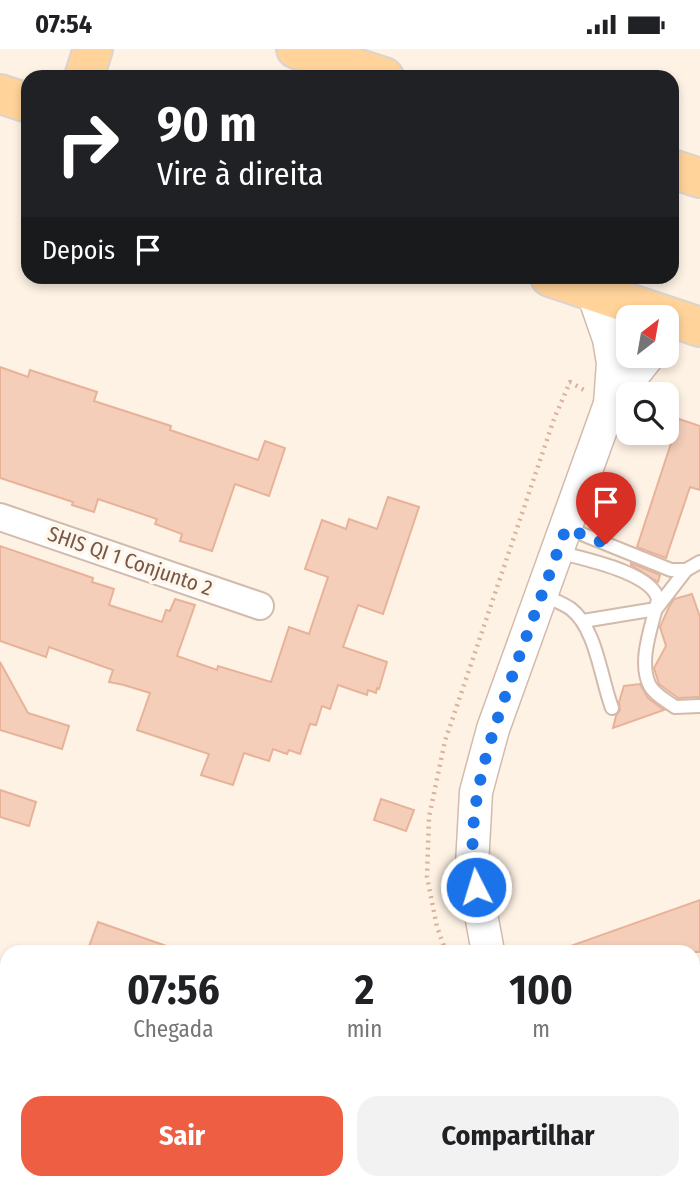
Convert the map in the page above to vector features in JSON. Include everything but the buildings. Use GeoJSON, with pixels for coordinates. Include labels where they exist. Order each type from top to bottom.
{"type":"FeatureCollection","features":[{"type":"Feature","properties":{"kind":"main road"},"geometry":{"type":"LineString","coordinates":[[86,70],[93,49]]}},
{"type":"Feature","properties":{"kind":"main road"},"geometry":{"type":"LineString","coordinates":[[296,49],[367,65]]}},
{"type":"Feature","properties":{"kind":"main road"},"geometry":{"type":"LineString","coordinates":[[0,94],[21,101]]}},
{"type":"Feature","properties":{"kind":"main road"},"geometry":{"type":"LineString","coordinates":[[679,172],[700,179]]}},
{"type":"Feature","properties":{"kind":"main road"},"geometry":{"type":"LineString","coordinates":[[571,284],[685,329]]}},
{"type":"Feature","properties":{"kind":"street"},"geometry":{"type":"LineString","coordinates":[[487,945],[472,865],[476,792],[493,729],[610,404],[613,363],[609,339],[592,291]]}},
{"type":"Feature","properties":{"kind":"street"},"geometry":{"type":"LineString","coordinates":[[610,404],[639,368]]}},
{"type":"Feature","properties":{"kind":"street","name":"SHIS QI 1 Conjunto 2"},"geometry":{"type":"LineString","coordinates":[[0,517],[260,605]]}},
{"type":"Feature","properties":{"kind":"lane"},"geometry":{"type":"LineString","coordinates":[[561,540],[671,570],[686,570]]}},
{"type":"Feature","properties":{"kind":"lane"},"geometry":{"type":"LineString","coordinates":[[561,540],[640,579],[656,591],[659,599],[645,657],[646,674],[651,688],[675,707],[700,706]]}},
{"type":"Feature","properties":{"kind":"lane"},"geometry":{"type":"LineString","coordinates":[[583,621],[656,609],[686,570],[700,562]]}},
{"type":"Feature","properties":{"kind":"lane"},"geometry":{"type":"LineString","coordinates":[[541,595],[571,608],[583,621],[593,642],[612,708]]}},
{"type":"Feature","properties":{"kind":"path"},"geometry":{"type":"LineString","coordinates":[[443,945],[427,877],[429,817],[445,741],[554,419],[570,382],[610,404]]}},
{"type":"Feature","properties":{"kind":"route"},"geometry":{"type":"LineString","coordinates":[[476,887],[472,865],[476,792],[493,729],[566,528],[606,544]]}}]}
